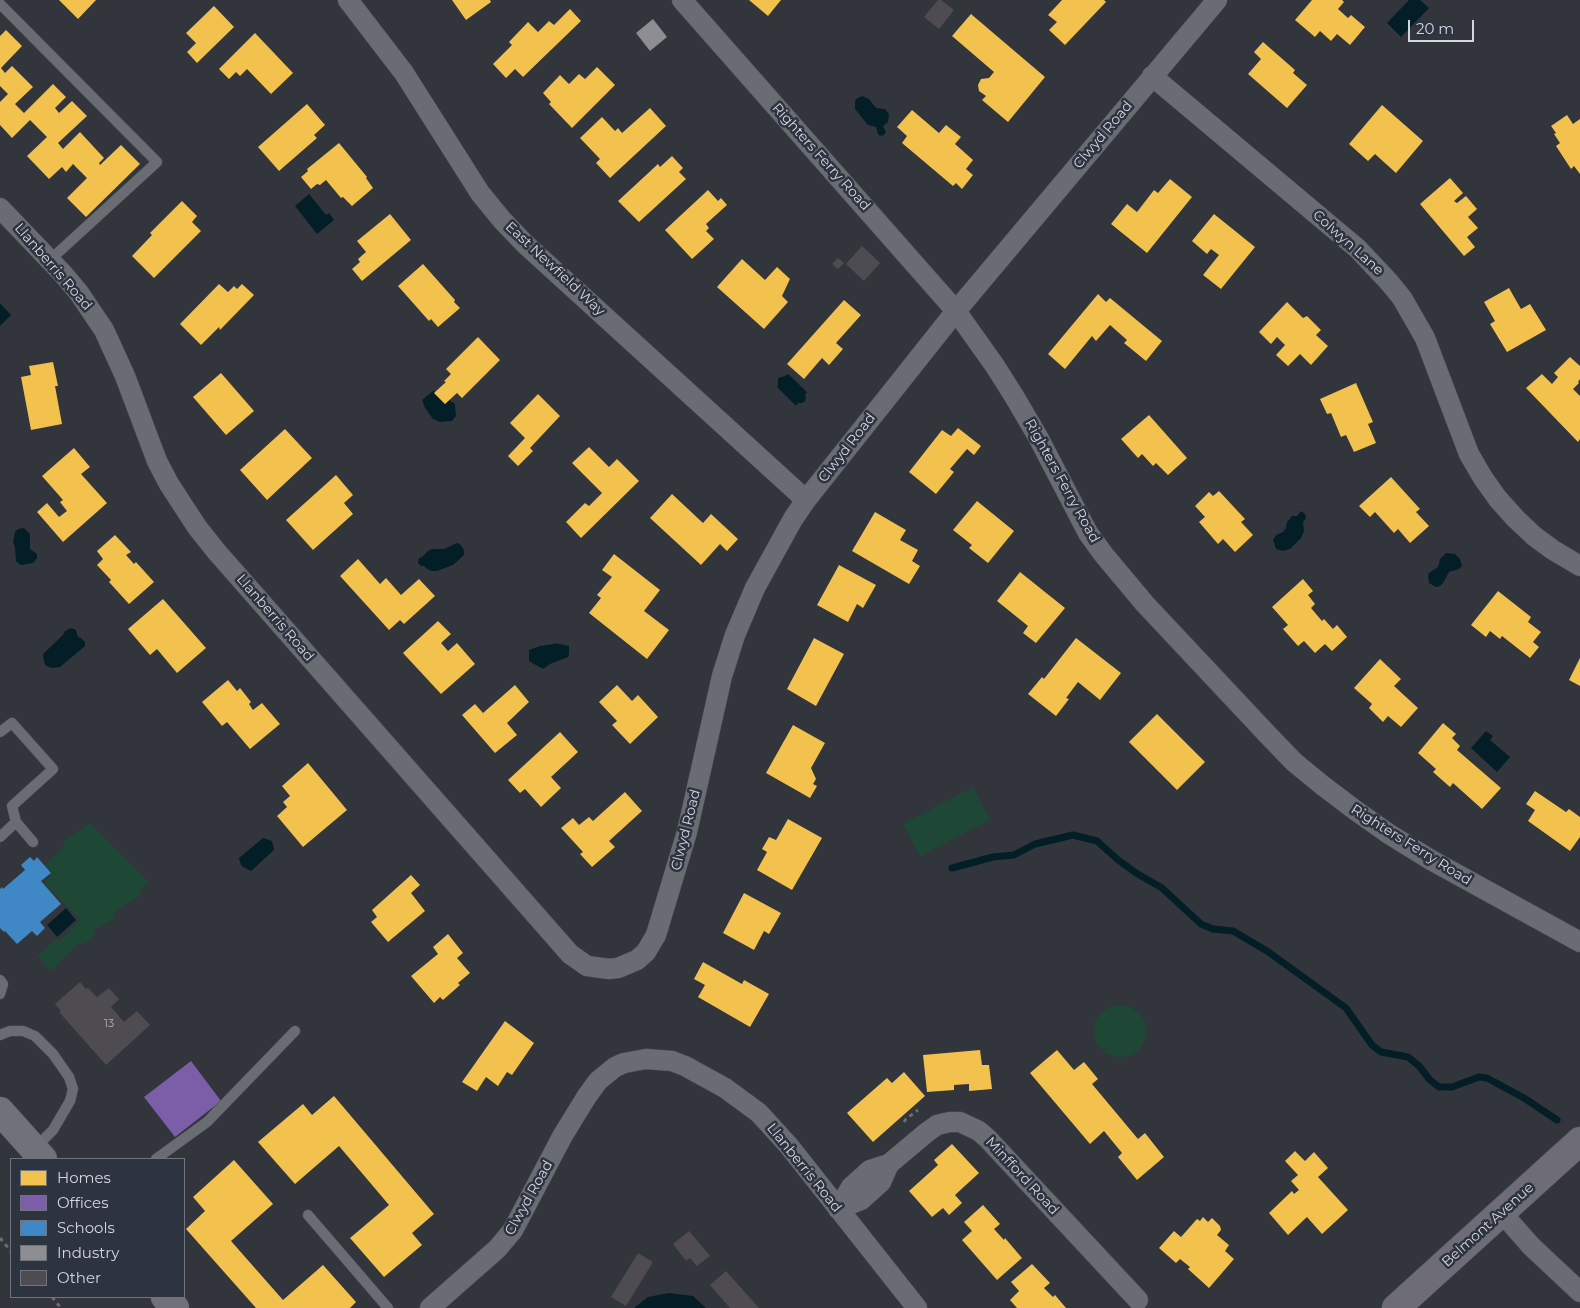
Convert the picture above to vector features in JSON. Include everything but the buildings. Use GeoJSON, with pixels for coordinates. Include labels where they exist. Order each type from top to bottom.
{"type":"FeatureCollection","features":[{"type":"Feature","properties":{"kind":"main road","name":"Belmont Avenue"},"geometry":{"type":"LineString","coordinates":[[1396,1308],[1580,1141]]}},
{"type":"Feature","properties":{"kind":"street","name":"East Newfield Way"},"geometry":{"type":"LineString","coordinates":[[348,0],[404,73],[480,193],[502,220],[525,244],[806,500]]}},
{"type":"Feature","properties":{"kind":"street","name":"Righters Ferry Road"},"geometry":{"type":"LineString","coordinates":[[682,0],[956,311],[1014,396],[1084,524],[1104,555],[1145,604],[1268,735],[1294,762],[1354,810],[1389,834],[1440,865],[1580,942]]}},
{"type":"Feature","properties":{"kind":"street","name":"Clwyd Road"},"geometry":{"type":"LineString","coordinates":[[618,968],[637,960],[646,952],[656,935],[687,832],[722,676],[735,635],[778,544],[806,500],[956,311],[1217,0]]}},
{"type":"Feature","properties":{"kind":"street","name":"Colwyn Lane"},"geometry":{"type":"LineString","coordinates":[[1152,76],[1358,249],[1379,271],[1402,298],[1425,338],[1469,454],[1483,478],[1504,506],[1534,536],[1580,566]]}},
{"type":"Feature","properties":{"kind":"street","name":"Llanberris Road"},"geometry":{"type":"LineString","coordinates":[[0,208],[50,260],[78,293],[104,330],[125,376],[158,460],[183,506],[207,539],[570,954],[587,966],[618,968]]}},
{"type":"Feature","properties":{"kind":"street","name":"Llanberris Road"},"geometry":{"type":"LineString","coordinates":[[635,1060],[658,1059],[685,1066],[744,1100],[774,1129],[917,1308]]}},
{"type":"Feature","properties":{"kind":"street","name":"Clwyd Road"},"geometry":{"type":"LineString","coordinates":[[430,1308],[497,1249],[513,1230],[562,1135],[598,1081],[615,1067],[635,1060]]}},
{"type":"Feature","properties":{"kind":"street"},"geometry":{"type":"LineString","coordinates":[[0,1111],[39,1154]]}},
{"type":"Feature","properties":{"kind":"street","name":"Minfford Road"},"geometry":{"type":"LineString","coordinates":[[838,1209],[851,1187],[870,1170],[889,1164],[926,1132],[937,1126],[955,1122],[970,1126],[988,1139],[1138,1300]]}},
{"type":"Feature","properties":{"kind":"street"},"geometry":{"type":"LineString","coordinates":[[1502,1213],[1531,1246],[1580,1292]]}},
{"type":"Feature","properties":{"kind":"street"},"geometry":{"type":"LineString","coordinates":[[166,1298],[175,1308]]}},
{"type":"Feature","properties":{"kind":"lane"},"geometry":{"type":"LineString","coordinates":[[0,4],[157,162],[50,260]]}},
{"type":"Feature","properties":{"kind":"lane"},"geometry":{"type":"LineString","coordinates":[[0,732],[12,723],[53,769],[12,806],[16,822],[33,842]]}},
{"type":"Feature","properties":{"kind":"lane"},"geometry":{"type":"LineString","coordinates":[[0,837],[16,822]]}},
{"type":"Feature","properties":{"kind":"lane"},"geometry":{"type":"LineString","coordinates":[[0,980],[4,984],[0,994]]}},
{"type":"Feature","properties":{"kind":"lane"},"geometry":{"type":"LineString","coordinates":[[0,1035],[10,1031],[23,1031],[35,1036],[53,1054],[69,1077],[73,1089],[70,1101],[39,1154]]}},
{"type":"Feature","properties":{"kind":"lane"},"geometry":{"type":"LineString","coordinates":[[157,1158],[207,1122],[295,1031]]}},
{"type":"Feature","properties":{"kind":"lane"},"geometry":{"type":"LineString","coordinates":[[308,1215],[388,1308]]}},
{"type":"Feature","properties":{"kind":"path"},"geometry":{"type":"LineString","coordinates":[[0,1238],[10,1250]]}},
{"type":"Feature","properties":{"kind":"path"},"geometry":{"type":"LineString","coordinates":[[53,1298],[61,1308]]}},
{"type":"Feature","properties":{"kind":"green space"},"geometry":{"type":"Polygon","coordinates":[[[973,787],[990,820],[920,856],[903,824],[973,787]]]}},
{"type":"Feature","properties":{"kind":"green space"},"geometry":{"type":"Polygon","coordinates":[[[90,823],[149,883],[139,891],[139,895],[133,901],[114,912],[116,918],[98,927],[92,932],[95,935],[83,945],[80,943],[51,971],[37,956],[56,939],[59,942],[80,920],[44,883],[51,876],[43,867],[65,846],[63,842],[90,823]]]}},
{"type":"Feature","properties":{"kind":"green space"},"geometry":{"type":"Polygon","coordinates":[[[1120,1005],[1134,1009],[1142,1017],[1146,1031],[1142,1045],[1134,1053],[1120,1057],[1106,1053],[1098,1045],[1094,1031],[1098,1017],[1106,1009],[1120,1005]]]}},
{"type":"Feature","properties":{"kind":"water"},"geometry":{"type":"Polygon","coordinates":[[[1409,0],[1420,0],[1429,8],[1401,37],[1387,23],[1409,0]]]}},
{"type":"Feature","properties":{"kind":"water"},"geometry":{"type":"Polygon","coordinates":[[[862,96],[869,99],[876,108],[885,109],[889,114],[888,122],[883,126],[886,132],[884,135],[880,136],[876,127],[868,125],[855,109],[856,99],[862,96]]]}},
{"type":"Feature","properties":{"kind":"water"},"geometry":{"type":"Polygon","coordinates":[[[309,194],[326,215],[329,213],[334,220],[317,234],[295,206],[309,194]]]}},
{"type":"Feature","properties":{"kind":"water"},"geometry":{"type":"Polygon","coordinates":[[[0,303],[11,315],[0,326],[0,303]]]}},
{"type":"Feature","properties":{"kind":"water"},"geometry":{"type":"Polygon","coordinates":[[[788,374],[807,392],[805,401],[798,403],[796,406],[777,387],[778,378],[788,374]]]}},
{"type":"Feature","properties":{"kind":"water"},"geometry":{"type":"Polygon","coordinates":[[[433,391],[436,392],[445,404],[449,400],[455,404],[456,416],[452,421],[440,422],[433,419],[425,408],[422,400],[433,391]]]}},
{"type":"Feature","properties":{"kind":"water"},"geometry":{"type":"Polygon","coordinates":[[[1301,511],[1305,514],[1306,518],[1303,522],[1304,531],[1301,538],[1290,549],[1283,551],[1276,549],[1273,540],[1276,535],[1283,532],[1292,516],[1297,516],[1301,511]]]}},
{"type":"Feature","properties":{"kind":"water"},"geometry":{"type":"Polygon","coordinates":[[[24,528],[30,534],[30,549],[37,554],[37,558],[33,563],[21,565],[16,561],[13,542],[15,532],[18,529],[24,528]]]}},
{"type":"Feature","properties":{"kind":"water"},"geometry":{"type":"Polygon","coordinates":[[[457,543],[464,550],[464,555],[453,565],[432,571],[418,563],[419,558],[428,551],[444,549],[457,543]]]}},
{"type":"Feature","properties":{"kind":"water"},"geometry":{"type":"Polygon","coordinates":[[[1446,553],[1455,554],[1460,559],[1462,566],[1449,572],[1443,583],[1436,587],[1429,583],[1428,575],[1437,568],[1440,559],[1446,553]]]}},
{"type":"Feature","properties":{"kind":"water"},"geometry":{"type":"Polygon","coordinates":[[[71,628],[76,630],[78,637],[85,642],[85,646],[60,667],[52,668],[46,666],[43,654],[65,631],[71,628]]]}},
{"type":"Feature","properties":{"kind":"water"},"geometry":{"type":"Polygon","coordinates":[[[555,643],[569,646],[568,657],[543,669],[529,661],[529,650],[555,643]]]}},
{"type":"Feature","properties":{"kind":"water"},"geometry":{"type":"Polygon","coordinates":[[[1486,731],[1493,736],[1490,740],[1510,757],[1497,772],[1471,748],[1486,731]]]}},
{"type":"Feature","properties":{"kind":"water"},"geometry":{"type":"Polygon","coordinates":[[[263,838],[272,841],[274,850],[251,871],[243,867],[239,858],[263,838]]]}},
{"type":"Feature","properties":{"kind":"water"},"geometry":{"type":"Polygon","coordinates":[[[66,908],[76,920],[57,937],[47,925],[66,908]]]}},
{"type":"Feature","properties":{"kind":"water"},"geometry":{"type":"Polygon","coordinates":[[[669,1293],[693,1296],[706,1308],[634,1308],[648,1297],[669,1293]]]}},
{"type":"Feature","properties":{"kind":"waterway"},"geometry":{"type":"LineString","coordinates":[[952,868],[993,857],[1014,855],[1035,844],[1073,835],[1097,841],[1136,873],[1162,888],[1201,924],[1213,929],[1233,931],[1267,951],[1346,1008],[1372,1045],[1381,1052],[1408,1057],[1439,1087],[1452,1087],[1479,1077],[1487,1078],[1524,1098],[1557,1120]]}}]}
